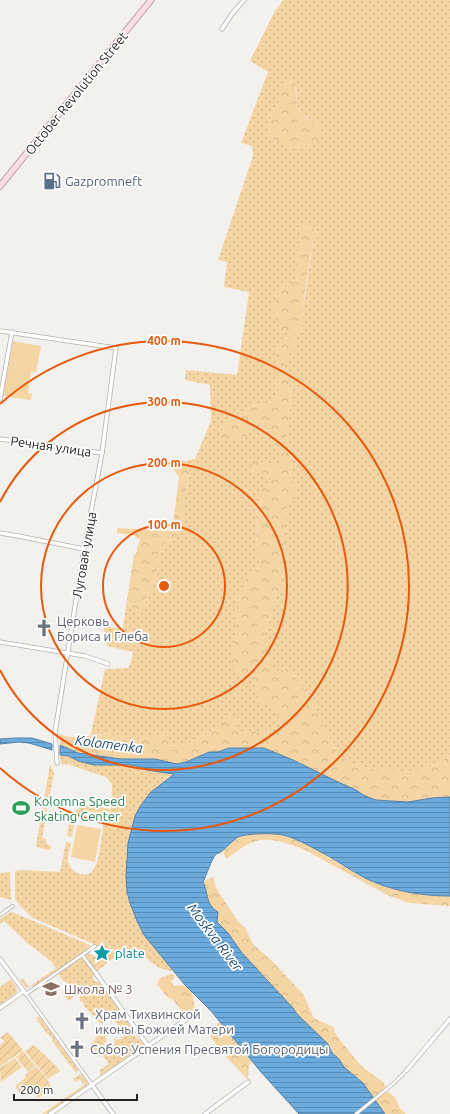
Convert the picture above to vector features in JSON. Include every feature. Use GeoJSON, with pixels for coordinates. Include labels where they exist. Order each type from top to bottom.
{"type":"FeatureCollection","features":[{"type":"Feature","properties":{"kind":"main road","name":"October Revolution Street"},"geometry":{"type":"LineString","coordinates":[[0,186],[151,0]]}},
{"type":"Feature","properties":{"kind":"street"},"geometry":{"type":"LineString","coordinates":[[222,29],[244,0]]}},
{"type":"Feature","properties":{"kind":"street"},"geometry":{"type":"LineString","coordinates":[[0,331],[12,332],[0,398]]}},
{"type":"Feature","properties":{"kind":"street","name":"Луговая улица"},"geometry":{"type":"LineString","coordinates":[[12,332],[116,348],[102,453],[84,549],[55,732],[57,763]]}},
{"type":"Feature","properties":{"kind":"street","name":"Речная улица"},"geometry":{"type":"LineString","coordinates":[[0,439],[102,453]]}},
{"type":"Feature","properties":{"kind":"street"},"geometry":{"type":"LineString","coordinates":[[0,533],[84,549]]}},
{"type":"Feature","properties":{"kind":"street"},"geometry":{"type":"LineString","coordinates":[[0,642],[85,656],[108,664]]}},
{"type":"Feature","properties":{"kind":"street"},"geometry":{"type":"LineString","coordinates":[[0,915],[13,906]]}},
{"type":"Feature","properties":{"kind":"street"},"geometry":{"type":"LineString","coordinates":[[0,1008],[95,946]]}},
{"type":"Feature","properties":{"kind":"street"},"geometry":{"type":"LineString","coordinates":[[82,955],[148,1046]]}},
{"type":"Feature","properties":{"kind":"street"},"geometry":{"type":"LineString","coordinates":[[0,959],[113,1114]]}},
{"type":"Feature","properties":{"kind":"street"},"geometry":{"type":"LineString","coordinates":[[50,1114],[188,1018]]}},
{"type":"Feature","properties":{"kind":"street"},"geometry":{"type":"LineString","coordinates":[[356,1114],[377,1098],[407,1070],[450,1019]]}},
{"type":"Feature","properties":{"kind":"street"},"geometry":{"type":"LineString","coordinates":[[204,1114],[248,1082]]}},
{"type":"Feature","properties":{"kind":"green space"},"geometry":{"type":"Polygon","coordinates":[[[283,0],[450,0],[450,756],[435,765],[414,772],[374,769],[354,765],[339,755],[313,703],[291,670],[273,670],[267,666],[271,660],[264,649],[267,627],[276,595],[283,532],[288,506],[296,497],[298,483],[290,480],[292,461],[286,432],[291,393],[286,372],[283,367],[286,357],[294,349],[298,339],[290,338],[281,339],[278,395],[272,402],[254,405],[228,421],[222,430],[219,439],[241,441],[248,434],[254,424],[266,425],[281,458],[279,465],[262,462],[251,470],[273,479],[256,503],[257,550],[260,565],[246,580],[230,658],[241,678],[253,680],[256,689],[256,697],[263,704],[275,711],[283,728],[280,734],[274,737],[256,732],[233,732],[241,719],[217,723],[214,731],[191,742],[178,746],[168,745],[157,732],[142,739],[130,739],[111,733],[90,735],[105,669],[128,668],[133,652],[107,646],[103,626],[121,629],[123,627],[127,601],[131,608],[146,602],[149,592],[155,582],[160,553],[163,545],[167,541],[176,539],[183,517],[182,508],[189,480],[185,461],[195,459],[211,421],[210,385],[185,380],[186,370],[237,375],[249,292],[224,287],[227,262],[218,260],[253,156],[252,146],[241,143],[268,72],[250,61],[274,13],[283,0]],[[296,88],[271,111],[269,126],[270,135],[282,145],[318,124],[306,117],[299,110],[296,88]],[[303,225],[295,269],[297,281],[280,289],[272,309],[302,331],[301,322],[315,229],[303,225]]]}},
{"type":"Feature","properties":{"kind":"green space"},"geometry":{"type":"Polygon","coordinates":[[[288,80],[294,80],[297,105],[300,111],[307,118],[322,125],[323,129],[321,137],[317,142],[309,146],[289,148],[281,144],[270,135],[269,126],[271,111],[278,106],[278,96],[288,80]]]}},
{"type":"Feature","properties":{"kind":"green space"},"geometry":{"type":"Polygon","coordinates":[[[302,225],[315,229],[301,322],[302,332],[294,334],[285,331],[278,326],[272,309],[280,289],[297,281],[295,269],[302,225]]]}},
{"type":"Feature","properties":{"kind":"green space"},"geometry":{"type":"Polygon","coordinates":[[[281,339],[299,339],[294,349],[286,357],[283,367],[286,372],[291,393],[286,432],[292,461],[290,480],[298,483],[296,498],[293,499],[288,506],[283,532],[282,539],[288,555],[283,590],[276,595],[267,627],[265,649],[271,660],[267,666],[274,670],[291,670],[313,703],[339,755],[354,765],[374,769],[414,772],[435,765],[450,756],[450,797],[408,802],[376,800],[293,760],[264,748],[229,748],[218,752],[209,752],[186,762],[177,764],[155,759],[121,759],[78,753],[60,745],[59,734],[69,737],[80,737],[111,733],[130,739],[142,739],[157,732],[167,734],[168,745],[178,746],[191,742],[214,731],[217,723],[228,714],[241,719],[233,732],[256,732],[274,737],[280,734],[283,728],[275,711],[263,704],[256,697],[256,689],[253,680],[241,678],[230,658],[235,639],[238,597],[246,580],[260,565],[257,550],[256,503],[260,489],[272,479],[251,470],[251,462],[279,465],[281,458],[266,425],[254,424],[248,434],[241,441],[230,439],[218,440],[228,421],[254,405],[272,402],[278,395],[277,345],[281,339]]]}},
{"type":"Feature","properties":{"kind":"green space"},"geometry":{"type":"Polygon","coordinates":[[[13,341],[41,346],[36,372],[31,372],[28,393],[32,394],[31,400],[3,396],[13,341]]]}},
{"type":"Feature","properties":{"kind":"green space"},"geometry":{"type":"Polygon","coordinates":[[[177,459],[185,461],[189,480],[182,508],[183,517],[176,539],[167,541],[163,545],[160,553],[155,582],[149,592],[143,609],[138,612],[131,608],[127,601],[134,554],[136,554],[140,539],[134,535],[117,533],[117,528],[172,531],[179,478],[175,471],[170,467],[177,459]]]}},
{"type":"Feature","properties":{"kind":"green space"},"geometry":{"type":"Polygon","coordinates":[[[60,755],[69,756],[78,761],[141,767],[148,770],[174,774],[150,793],[126,876],[127,892],[130,903],[144,935],[174,971],[159,968],[146,958],[142,960],[135,959],[128,954],[120,953],[96,972],[85,955],[87,953],[101,958],[105,956],[106,953],[103,948],[33,918],[15,899],[15,871],[60,872],[66,842],[71,843],[68,862],[72,869],[83,875],[91,872],[96,866],[103,830],[101,819],[98,815],[91,811],[82,814],[76,822],[72,837],[67,836],[70,814],[80,808],[81,804],[111,809],[112,784],[106,777],[67,764],[61,764],[60,755]]]}},
{"type":"Feature","properties":{"kind":"green space"},"geometry":{"type":"Polygon","coordinates":[[[50,765],[54,773],[42,838],[46,839],[46,843],[51,846],[48,850],[36,846],[50,765]]]}},
{"type":"Feature","properties":{"kind":"green space"},"geometry":{"type":"Polygon","coordinates":[[[77,825],[101,829],[95,862],[71,857],[77,825]]]}},
{"type":"Feature","properties":{"kind":"green space"},"geometry":{"type":"Polygon","coordinates":[[[251,834],[274,834],[289,837],[305,844],[366,879],[386,887],[428,895],[450,896],[450,906],[410,903],[389,896],[305,850],[281,842],[262,840],[252,842],[226,859],[223,851],[238,837],[251,834]]]}},
{"type":"Feature","properties":{"kind":"green space"},"geometry":{"type":"Polygon","coordinates":[[[10,872],[11,900],[0,897],[0,873],[10,872]]]}},
{"type":"Feature","properties":{"kind":"green space"},"geometry":{"type":"Polygon","coordinates":[[[213,877],[216,888],[237,920],[246,929],[253,944],[274,963],[303,994],[314,1018],[333,1027],[337,1036],[357,1061],[383,1082],[388,1092],[395,1097],[400,1108],[406,1114],[385,1114],[363,1083],[344,1067],[339,1059],[332,1053],[331,1048],[297,1014],[242,953],[228,933],[217,922],[218,912],[209,902],[203,882],[213,877]]]}},
{"type":"Feature","properties":{"kind":"green space"},"geometry":{"type":"Polygon","coordinates":[[[12,912],[90,945],[88,949],[34,987],[27,988],[20,980],[23,978],[29,987],[56,968],[52,962],[26,942],[4,921],[0,924],[0,919],[12,912]]]}},
{"type":"Feature","properties":{"kind":"green space"},"geometry":{"type":"Polygon","coordinates":[[[83,958],[94,974],[94,981],[100,983],[127,1021],[135,1036],[143,1043],[143,1047],[100,1076],[100,1070],[109,1064],[103,1056],[100,1057],[99,1055],[110,1042],[115,1043],[115,1038],[118,1040],[124,1036],[119,1028],[120,1027],[112,1018],[100,1023],[83,1005],[84,1003],[82,1001],[80,1002],[80,994],[68,1001],[62,992],[69,986],[58,974],[83,958]]]}},
{"type":"Feature","properties":{"kind":"green space"},"geometry":{"type":"Polygon","coordinates":[[[174,974],[174,979],[171,981],[174,986],[185,985],[192,992],[195,1008],[193,1010],[184,1012],[173,1000],[166,996],[157,984],[160,978],[174,974]]]}},
{"type":"Feature","properties":{"kind":"green space"},"geometry":{"type":"Polygon","coordinates":[[[11,979],[17,988],[17,991],[0,1005],[0,987],[11,979]]]}},
{"type":"Feature","properties":{"kind":"green space"},"geometry":{"type":"Polygon","coordinates":[[[39,1016],[77,1068],[78,1071],[76,1073],[36,1018],[39,1016]]]}},
{"type":"Feature","properties":{"kind":"green space"},"geometry":{"type":"Polygon","coordinates":[[[219,1022],[252,1062],[249,1065],[248,1080],[218,1048],[210,1035],[219,1022]]]}},
{"type":"Feature","properties":{"kind":"green space"},"geometry":{"type":"Polygon","coordinates":[[[8,1032],[23,1050],[0,1067],[0,1045],[4,1042],[0,1038],[8,1032]]]}},
{"type":"Feature","properties":{"kind":"green space"},"geometry":{"type":"Polygon","coordinates":[[[101,1034],[107,1040],[98,1052],[96,1052],[91,1044],[98,1035],[101,1034]]]}},
{"type":"Feature","properties":{"kind":"green space"},"geometry":{"type":"Polygon","coordinates":[[[34,1045],[60,1071],[48,1079],[25,1051],[34,1045]]]}},
{"type":"Feature","properties":{"kind":"green space"},"geometry":{"type":"Polygon","coordinates":[[[23,1051],[35,1065],[28,1072],[16,1057],[23,1051]]]}},
{"type":"Feature","properties":{"kind":"green space"},"geometry":{"type":"Polygon","coordinates":[[[15,1058],[22,1067],[1,1082],[0,1068],[15,1058]]]}},
{"type":"Feature","properties":{"kind":"green space"},"geometry":{"type":"Polygon","coordinates":[[[36,1066],[53,1089],[38,1098],[34,1092],[20,1094],[15,1086],[36,1066]]]}},
{"type":"Feature","properties":{"kind":"green space"},"geometry":{"type":"Polygon","coordinates":[[[80,1074],[88,1083],[87,1086],[47,1114],[42,1114],[84,1085],[80,1079],[75,1082],[73,1079],[80,1074]]]}},
{"type":"Feature","properties":{"kind":"water"},"geometry":{"type":"Polygon","coordinates":[[[32,738],[52,744],[52,750],[29,743],[19,742],[0,744],[0,739],[32,738]]]}},
{"type":"Feature","properties":{"kind":"water","name":"Moskva River"},"geometry":{"type":"Polygon","coordinates":[[[60,745],[78,753],[121,759],[155,759],[177,764],[186,762],[209,752],[218,752],[229,748],[264,748],[293,760],[376,800],[408,802],[450,797],[450,896],[418,894],[387,887],[367,879],[300,841],[283,835],[273,834],[254,834],[238,837],[221,852],[214,856],[203,882],[211,906],[218,912],[217,922],[228,933],[242,953],[297,1014],[328,1044],[332,1053],[339,1059],[344,1067],[363,1083],[385,1114],[299,1114],[261,1072],[211,1011],[185,985],[144,935],[137,921],[127,892],[126,876],[128,843],[135,816],[141,805],[150,793],[174,774],[147,770],[130,765],[94,765],[78,761],[69,756],[60,755],[60,745]]]}},
{"type":"Feature","properties":{"kind":"place","name":"Gazpromneft"},"geometry":{"type":"Point","coordinates":[52,181]}},
{"type":"Feature","properties":{"kind":"place","name":"Церковь Бориса и Глеба"},"geometry":{"type":"Point","coordinates":[44,628]}},
{"type":"Feature","properties":{"kind":"place","name":"Kolomna Speed Skating Center"},"geometry":{"type":"Point","coordinates":[21,808]}},
{"type":"Feature","properties":{"kind":"place","name":"plate"},"geometry":{"type":"Point","coordinates":[102,953]}},
{"type":"Feature","properties":{"kind":"place","name":"Школа № 3"},"geometry":{"type":"Point","coordinates":[51,989]}},
{"type":"Feature","properties":{"kind":"place","name":"Храм Тихвинской иконы Божией Матери"},"geometry":{"type":"Point","coordinates":[82,1021]}},
{"type":"Feature","properties":{"kind":"place","name":"Собор Успения Пресвятой Богородицы"},"geometry":{"type":"Point","coordinates":[77,1049]}},
{"type":"Feature","properties":{"kind":"water label","name":"Kolomenka"},"geometry":{"type":"Point","coordinates":[109,744]}}]}
